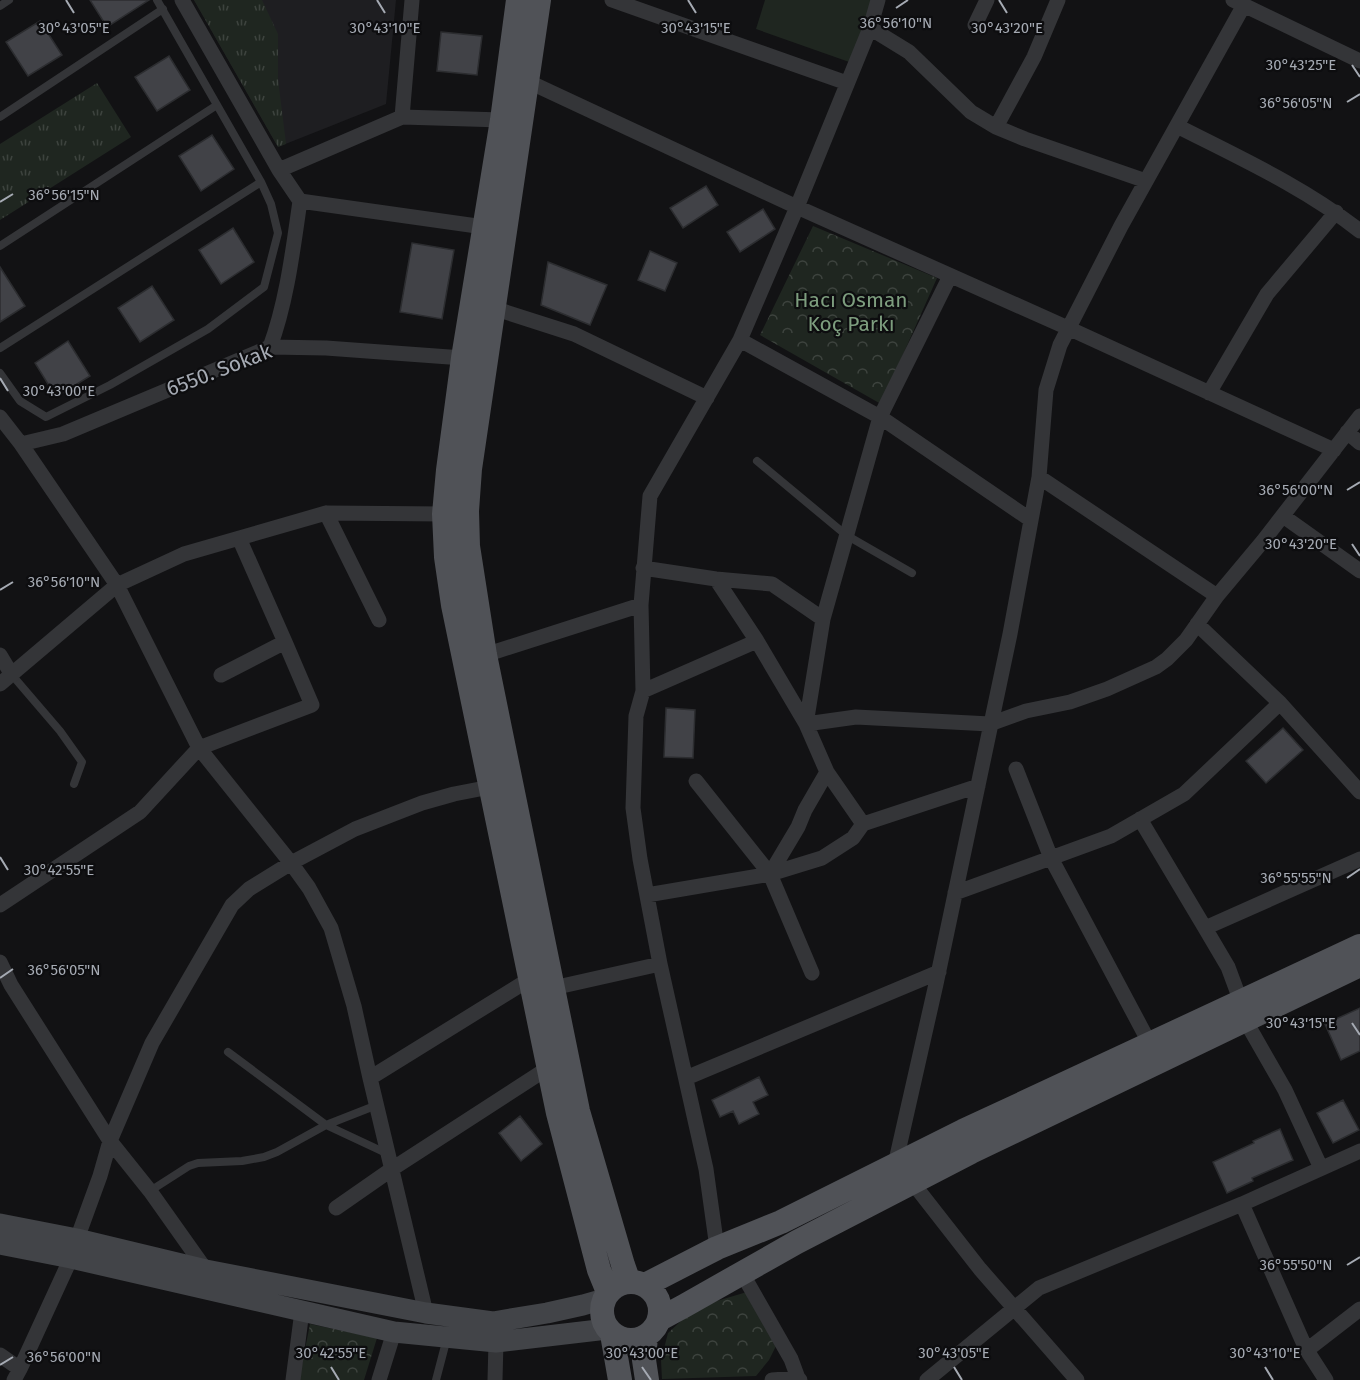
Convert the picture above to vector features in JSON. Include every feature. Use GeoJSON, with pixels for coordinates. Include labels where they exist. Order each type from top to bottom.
{"type":"FeatureCollection","features":[{"type":"Feature","properties":{"kind":"main road"},"geometry":{"type":"LineString","coordinates":[[518,0],[502,120],[463,358],[448,470],[444,514],[446,558],[453,605],[548,1068],[599,1270],[622,1289],[656,1296],[660,1303],[644,1360],[647,1380]]}},
{"type":"Feature","properties":{"kind":"main road"},"geometry":{"type":"LineString","coordinates":[[539,0],[470,469],[466,510],[468,546],[485,656],[578,1111],[622,1265],[622,1289],[602,1306],[601,1314],[610,1332],[620,1380]]}},
{"type":"Feature","properties":{"kind":"main road"},"geometry":{"type":"LineString","coordinates":[[0,1224],[74,1248],[302,1311],[394,1332],[496,1342],[610,1332],[619,1338],[633,1341],[742,1273],[797,1242],[1243,1011],[1360,946]]}},
{"type":"Feature","properties":{"kind":"main road"},"geometry":{"type":"LineString","coordinates":[[0,1244],[74,1248],[206,1270],[426,1313],[493,1322],[547,1313],[583,1305],[781,1222],[963,1131],[1150,1044],[1243,1011],[1360,965]]}},
{"type":"Feature","properties":{"kind":"street"},"geometry":{"type":"LineString","coordinates":[[182,0],[279,170],[300,201],[277,327],[270,346]]}},
{"type":"Feature","properties":{"kind":"street"},"geometry":{"type":"LineString","coordinates":[[402,117],[412,0]]}},
{"type":"Feature","properties":{"kind":"street"},"geometry":{"type":"LineString","coordinates":[[612,0],[848,83]]}},
{"type":"Feature","properties":{"kind":"street"},"geometry":{"type":"LineString","coordinates":[[717,1248],[706,1169],[660,964],[640,859],[633,808],[636,716],[643,691],[641,605],[650,496],[740,340],[848,83],[870,28],[878,0]]}},
{"type":"Feature","properties":{"kind":"street"},"geometry":{"type":"LineString","coordinates":[[975,25],[987,0]]}},
{"type":"Feature","properties":{"kind":"street"},"geometry":{"type":"LineString","coordinates":[[996,127],[1034,57],[1058,0]]}},
{"type":"Feature","properties":{"kind":"street"},"geometry":{"type":"LineString","coordinates":[[895,1165],[939,972],[1010,634],[1039,477],[1046,390],[1060,345],[1121,226],[1177,126],[1239,3],[1360,61]]}},
{"type":"Feature","properties":{"kind":"street"},"geometry":{"type":"LineString","coordinates":[[870,28],[909,52],[971,112],[996,127],[1146,181]]}},
{"type":"Feature","properties":{"kind":"street"},"geometry":{"type":"LineString","coordinates":[[527,81],[797,207],[1334,450]]}},
{"type":"Feature","properties":{"kind":"street"},"geometry":{"type":"LineString","coordinates":[[279,170],[402,117],[502,120]]}},
{"type":"Feature","properties":{"kind":"street"},"geometry":{"type":"LineString","coordinates":[[1177,126],[1286,181],[1336,212],[1360,231]]}},
{"type":"Feature","properties":{"kind":"street"},"geometry":{"type":"LineString","coordinates":[[300,201],[484,227]]}},
{"type":"Feature","properties":{"kind":"street"},"geometry":{"type":"LineString","coordinates":[[1209,393],[1267,294],[1336,212]]}},
{"type":"Feature","properties":{"kind":"street"},"geometry":{"type":"LineString","coordinates":[[806,724],[823,619],[880,417],[950,276]]}},
{"type":"Feature","properties":{"kind":"street"},"geometry":{"type":"LineString","coordinates":[[493,308],[574,334],[707,398]]}},
{"type":"Feature","properties":{"kind":"street"},"geometry":{"type":"LineString","coordinates":[[740,340],[880,417],[1031,520]]}},
{"type":"Feature","properties":{"kind":"street","name":"6550. Sokak"},"geometry":{"type":"LineString","coordinates":[[21,444],[63,434],[270,346],[463,358]]}},
{"type":"Feature","properties":{"kind":"street"},"geometry":{"type":"LineString","coordinates":[[806,724],[856,717],[990,724],[1026,711],[1070,702],[1147,671],[1167,659],[1186,640],[1217,596],[1263,542],[1360,416]]}},
{"type":"Feature","properties":{"kind":"street"},"geometry":{"type":"LineString","coordinates":[[0,417],[21,444],[117,585],[199,747],[291,863],[309,888],[331,928],[354,1006],[426,1313]]}},
{"type":"Feature","properties":{"kind":"street"},"geometry":{"type":"LineString","coordinates":[[1347,432],[1360,443]]}},
{"type":"Feature","properties":{"kind":"street"},"geometry":{"type":"LineString","coordinates":[[1039,477],[1217,596]]}},
{"type":"Feature","properties":{"kind":"street"},"geometry":{"type":"LineString","coordinates":[[0,654],[6,679],[117,585],[184,554],[326,513],[444,514]]}},
{"type":"Feature","properties":{"kind":"street"},"geometry":{"type":"LineString","coordinates":[[326,513],[379,620]]}},
{"type":"Feature","properties":{"kind":"street"},"geometry":{"type":"LineString","coordinates":[[1283,516],[1360,571]]}},
{"type":"Feature","properties":{"kind":"street"},"geometry":{"type":"LineString","coordinates":[[0,905],[140,812],[199,747],[312,705],[239,538]]}},
{"type":"Feature","properties":{"kind":"street"},"geometry":{"type":"LineString","coordinates":[[643,568],[716,579],[772,584],[823,619]]}},
{"type":"Feature","properties":{"kind":"street"},"geometry":{"type":"LineString","coordinates":[[716,579],[757,641],[806,724],[827,772],[863,824]]}},
{"type":"Feature","properties":{"kind":"street"},"geometry":{"type":"LineString","coordinates":[[485,656],[641,605]]}},
{"type":"Feature","properties":{"kind":"street"},"geometry":{"type":"LineString","coordinates":[[1197,624],[1280,703],[1360,792]]}},
{"type":"Feature","properties":{"kind":"street"},"geometry":{"type":"LineString","coordinates":[[643,691],[757,641]]}},
{"type":"Feature","properties":{"kind":"street"},"geometry":{"type":"LineString","coordinates":[[221,675],[285,642]]}},
{"type":"Feature","properties":{"kind":"street"},"geometry":{"type":"LineString","coordinates":[[955,893],[1111,836],[1184,794],[1280,703]]}},
{"type":"Feature","properties":{"kind":"street"},"geometry":{"type":"LineString","coordinates":[[1016,769],[1051,858],[1150,1044]]}},
{"type":"Feature","properties":{"kind":"street"},"geometry":{"type":"LineString","coordinates":[[770,874],[827,772]]}},
{"type":"Feature","properties":{"kind":"street"},"geometry":{"type":"LineString","coordinates":[[696,781],[770,874],[812,973]]}},
{"type":"Feature","properties":{"kind":"street"},"geometry":{"type":"LineString","coordinates":[[647,895],[770,874],[822,858],[853,838],[863,824],[978,786]]}},
{"type":"Feature","properties":{"kind":"street"},"geometry":{"type":"LineString","coordinates":[[0,1355],[17,1374],[74,1248],[110,1141],[152,1043],[232,905],[249,889],[291,863],[355,829],[422,803],[490,787]]}},
{"type":"Feature","properties":{"kind":"street"},"geometry":{"type":"LineString","coordinates":[[1140,819],[1228,968],[1243,1011],[1285,1090],[1321,1168]]}},
{"type":"Feature","properties":{"kind":"street"},"geometry":{"type":"LineString","coordinates":[[1205,928],[1360,859]]}},
{"type":"Feature","properties":{"kind":"street"},"geometry":{"type":"LineString","coordinates":[[0,962],[21,1001],[110,1141],[150,1191],[206,1270]]}},
{"type":"Feature","properties":{"kind":"street"},"geometry":{"type":"LineString","coordinates":[[553,988],[660,964]]}},
{"type":"Feature","properties":{"kind":"street"},"geometry":{"type":"LineString","coordinates":[[686,1078],[939,972]]}},
{"type":"Feature","properties":{"kind":"street"},"geometry":{"type":"LineString","coordinates":[[370,1078],[530,979]]}},
{"type":"Feature","properties":{"kind":"street"},"geometry":{"type":"LineString","coordinates":[[336,1208],[390,1162],[548,1068]]}},
{"type":"Feature","properties":{"kind":"street"},"geometry":{"type":"LineString","coordinates":[[927,1380],[1039,1288],[1242,1204],[1360,1151]]}},
{"type":"Feature","properties":{"kind":"street"},"geometry":{"type":"LineString","coordinates":[[912,1182],[958,1242],[1077,1380]]}},
{"type":"Feature","properties":{"kind":"street"},"geometry":{"type":"LineString","coordinates":[[1242,1204],[1307,1350],[1326,1380]]}},
{"type":"Feature","properties":{"kind":"street"},"geometry":{"type":"LineString","coordinates":[[742,1273],[791,1359],[799,1379],[772,1380]]}},
{"type":"Feature","properties":{"kind":"street"},"geometry":{"type":"LineString","coordinates":[[1307,1350],[1360,1309]]}},
{"type":"Feature","properties":{"kind":"street"},"geometry":{"type":"LineString","coordinates":[[293,1380],[302,1311]]}},
{"type":"Feature","properties":{"kind":"street"},"geometry":{"type":"LineString","coordinates":[[379,1380],[394,1332]]}},
{"type":"Feature","properties":{"kind":"street"},"geometry":{"type":"LineString","coordinates":[[495,1380],[496,1342]]}},
{"type":"Feature","properties":{"kind":"lane"},"geometry":{"type":"LineString","coordinates":[[0,6],[9,0]]}},
{"type":"Feature","properties":{"kind":"lane"},"geometry":{"type":"LineString","coordinates":[[0,373],[20,401],[46,417],[110,385],[208,329],[264,287],[278,233],[271,204],[261,182],[157,0]]}},
{"type":"Feature","properties":{"kind":"lane"},"geometry":{"type":"LineString","coordinates":[[0,117],[163,9]]}},
{"type":"Feature","properties":{"kind":"lane"},"geometry":{"type":"LineString","coordinates":[[0,246],[217,105]]}},
{"type":"Feature","properties":{"kind":"lane"},"geometry":{"type":"LineString","coordinates":[[0,348],[261,182]]}},
{"type":"Feature","properties":{"kind":"lane"},"geometry":{"type":"LineString","coordinates":[[757,461],[846,535],[912,573]]}},
{"type":"Feature","properties":{"kind":"lane"},"geometry":{"type":"LineString","coordinates":[[6,679],[60,731],[82,762],[74,784]]}},
{"type":"Feature","properties":{"kind":"lane"},"geometry":{"type":"LineString","coordinates":[[228,1052],[326,1125],[390,1162]]}},
{"type":"Feature","properties":{"kind":"lane"},"geometry":{"type":"LineString","coordinates":[[150,1191],[189,1166],[198,1163],[242,1161],[264,1157],[326,1125],[377,1105]]}},
{"type":"Feature","properties":{"kind":"lane"},"geometry":{"type":"LineString","coordinates":[[436,1380],[447,1338]]}},
{"type":"Feature","properties":{"kind":"shaded area"},"geometry":{"type":"Polygon","coordinates":[[[194,0],[396,0],[386,104],[278,147],[194,0]]]}},
{"type":"Feature","properties":{"kind":"green space"},"geometry":{"type":"Polygon","coordinates":[[[194,0],[262,0],[278,34],[278,79],[286,144],[278,147],[194,0]]]}},
{"type":"Feature","properties":{"kind":"green space"},"geometry":{"type":"Polygon","coordinates":[[[765,0],[872,0],[852,63],[756,29],[765,0]]]}},
{"type":"Feature","properties":{"kind":"green space"},"geometry":{"type":"Polygon","coordinates":[[[97,83],[131,137],[0,220],[0,144],[97,83]]]}},
{"type":"Feature","properties":{"kind":"green space","name":"Hacı Osman Koç Parkı"},"geometry":{"type":"Polygon","coordinates":[[[813,226],[937,278],[881,404],[760,335],[813,226]]]}},
{"type":"Feature","properties":{"kind":"green space"},"geometry":{"type":"Polygon","coordinates":[[[747,1292],[777,1344],[769,1360],[756,1376],[662,1379],[661,1360],[668,1333],[681,1321],[710,1303],[747,1292]]]}},
{"type":"Feature","properties":{"kind":"green space"},"geometry":{"type":"Polygon","coordinates":[[[310,1324],[377,1338],[364,1380],[299,1380],[310,1324]]]}},
{"type":"Feature","properties":{"kind":"building"},"geometry":{"type":"Polygon","coordinates":[[[90,0],[149,0],[107,27],[90,0]]]}},
{"type":"Feature","properties":{"kind":"building"},"geometry":{"type":"Polygon","coordinates":[[[40,21],[62,55],[28,76],[6,42],[40,21]]]}},
{"type":"Feature","properties":{"kind":"building"},"geometry":{"type":"Polygon","coordinates":[[[441,32],[482,36],[477,75],[437,71],[441,32]]]}},
{"type":"Feature","properties":{"kind":"building"},"geometry":{"type":"Polygon","coordinates":[[[169,56],[190,90],[157,111],[135,77],[169,56]]]}},
{"type":"Feature","properties":{"kind":"building"},"geometry":{"type":"Polygon","coordinates":[[[212,135],[234,169],[201,191],[179,156],[212,135]]]}},
{"type":"Feature","properties":{"kind":"building"},"geometry":{"type":"Polygon","coordinates":[[[706,186],[718,205],[683,228],[670,208],[706,186]]]}},
{"type":"Feature","properties":{"kind":"building"},"geometry":{"type":"Polygon","coordinates":[[[763,209],[775,229],[740,252],[727,232],[763,209]]]}},
{"type":"Feature","properties":{"kind":"building"},"geometry":{"type":"Polygon","coordinates":[[[233,228],[254,262],[221,284],[199,250],[233,228]]]}},
{"type":"Feature","properties":{"kind":"building"},"geometry":{"type":"Polygon","coordinates":[[[412,243],[454,250],[442,319],[400,312],[412,243]]]}},
{"type":"Feature","properties":{"kind":"building"},"geometry":{"type":"Polygon","coordinates":[[[650,251],[677,263],[665,291],[638,280],[650,251]]]}},
{"type":"Feature","properties":{"kind":"building"},"geometry":{"type":"Polygon","coordinates":[[[548,262],[607,285],[590,325],[541,305],[548,262]]]}},
{"type":"Feature","properties":{"kind":"building"},"geometry":{"type":"Polygon","coordinates":[[[0,267],[25,306],[0,322],[0,267]]]}},
{"type":"Feature","properties":{"kind":"building"},"geometry":{"type":"Polygon","coordinates":[[[152,286],[174,320],[140,342],[118,308],[152,286]]]}},
{"type":"Feature","properties":{"kind":"building"},"geometry":{"type":"Polygon","coordinates":[[[68,341],[90,376],[56,397],[35,363],[68,341]]]}},
{"type":"Feature","properties":{"kind":"building"},"geometry":{"type":"Polygon","coordinates":[[[666,708],[695,710],[693,758],[664,757],[666,708]]]}},
{"type":"Feature","properties":{"kind":"building"},"geometry":{"type":"Polygon","coordinates":[[[1283,728],[1303,750],[1266,783],[1246,761],[1283,728]]]}},
{"type":"Feature","properties":{"kind":"building"},"geometry":{"type":"Polygon","coordinates":[[[1360,1008],[1360,1051],[1341,1060],[1325,1024],[1360,1008]]]}},
{"type":"Feature","properties":{"kind":"building"},"geometry":{"type":"Polygon","coordinates":[[[759,1077],[768,1095],[753,1102],[759,1114],[739,1124],[733,1111],[720,1117],[712,1100],[759,1077]]]}},
{"type":"Feature","properties":{"kind":"building"},"geometry":{"type":"Polygon","coordinates":[[[1343,1100],[1359,1130],[1333,1143],[1317,1113],[1343,1100]]]}},
{"type":"Feature","properties":{"kind":"building"},"geometry":{"type":"Polygon","coordinates":[[[520,1116],[542,1144],[521,1161],[499,1133],[520,1116]]]}},
{"type":"Feature","properties":{"kind":"building"},"geometry":{"type":"Polygon","coordinates":[[[1280,1129],[1293,1160],[1252,1178],[1253,1181],[1227,1193],[1213,1162],[1280,1129]]]}}]}
